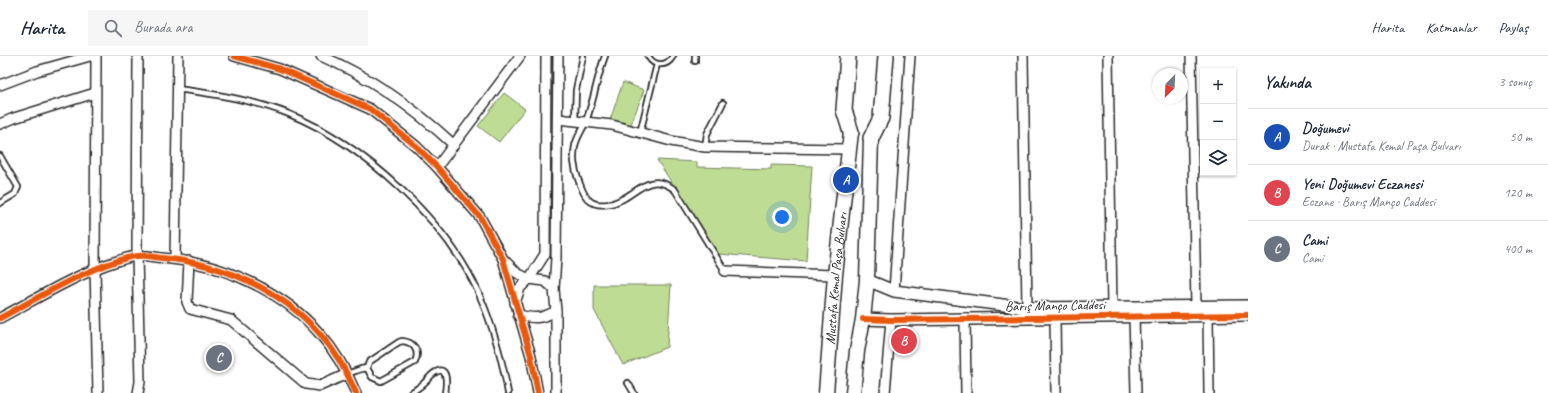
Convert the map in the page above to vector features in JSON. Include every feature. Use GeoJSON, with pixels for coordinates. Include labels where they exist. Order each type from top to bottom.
{"type":"FeatureCollection","features":[{"type":"Feature","properties":{"kind":"highway"},"geometry":{"type":"LineString","coordinates":[[848,56],[844,110],[851,124]]}},
{"type":"Feature","properties":{"kind":"highway"},"geometry":{"type":"LineString","coordinates":[[851,124],[857,56]]}},
{"type":"Feature","properties":{"kind":"highway","name":"Mustafa Kemal Paşa Bulvarı"},"geometry":{"type":"LineString","coordinates":[[871,138],[876,56]]}},
{"type":"Feature","properties":{"kind":"highway"},"geometry":{"type":"LineString","coordinates":[[871,138],[882,118],[886,56]]}},
{"type":"Feature","properties":{"kind":"main road","name":"Mustafa Kemal Paşa Bulvarı"},"geometry":{"type":"LineString","coordinates":[[826,393],[835,275],[851,124]]}},
{"type":"Feature","properties":{"kind":"main road","name":"Mustafa Kemal Paşa Bulvarı"},"geometry":{"type":"LineString","coordinates":[[853,393],[856,351],[863,319],[867,280],[871,138]]}},
{"type":"Feature","properties":{"kind":"street"},"geometry":{"type":"LineString","coordinates":[[0,85],[37,71],[90,56]]}},
{"type":"Feature","properties":{"kind":"street"},"geometry":{"type":"LineString","coordinates":[[96,56],[95,268],[98,393]]}},
{"type":"Feature","properties":{"kind":"street"},"geometry":{"type":"LineString","coordinates":[[138,56],[137,256],[140,382],[142,393]]}},
{"type":"Feature","properties":{"kind":"street"},"geometry":{"type":"LineString","coordinates":[[175,259],[178,56]]}},
{"type":"Feature","properties":{"kind":"street"},"geometry":{"type":"LineString","coordinates":[[234,56],[280,69],[370,109],[416,146],[437,167],[480,217],[503,259],[531,356],[538,393]]}},
{"type":"Feature","properties":{"kind":"street"},"geometry":{"type":"LineString","coordinates":[[437,167],[520,56]]}},
{"type":"Feature","properties":{"kind":"street"},"geometry":{"type":"LineString","coordinates":[[515,303],[520,288],[529,279],[545,254],[546,56]]}},
{"type":"Feature","properties":{"kind":"street"},"geometry":{"type":"LineString","coordinates":[[556,393],[556,311],[554,289],[556,258],[558,56]]}},
{"type":"Feature","properties":{"kind":"street"},"geometry":{"type":"LineString","coordinates":[[894,291],[910,56]]}},
{"type":"Feature","properties":{"kind":"street"},"geometry":{"type":"LineString","coordinates":[[1023,56],[1027,308]]}},
{"type":"Feature","properties":{"kind":"street"},"geometry":{"type":"LineString","coordinates":[[1108,56],[1112,307]]}},
{"type":"Feature","properties":{"kind":"street"},"geometry":{"type":"LineString","coordinates":[[1191,56],[1196,306]]}},
{"type":"Feature","properties":{"kind":"street"},"geometry":{"type":"LineString","coordinates":[[326,57],[358,73],[385,90],[415,111],[454,145]]}},
{"type":"Feature","properties":{"kind":"street"},"geometry":{"type":"LineString","coordinates":[[0,124],[14,118],[95,93]]}},
{"type":"Feature","properties":{"kind":"street"},"geometry":{"type":"LineString","coordinates":[[558,119],[612,125],[671,141],[705,147],[849,149]]}},
{"type":"Feature","properties":{"kind":"street"},"geometry":{"type":"LineString","coordinates":[[0,318],[95,268],[137,256],[188,261],[243,279],[289,306],[319,333],[336,354],[356,393]]}},
{"type":"Feature","properties":{"kind":"street"},"geometry":{"type":"LineString","coordinates":[[503,259],[517,273],[529,279],[545,281],[554,289]]}},
{"type":"Feature","properties":{"kind":"street"},"geometry":{"type":"LineString","coordinates":[[188,261],[187,302],[190,309],[231,320],[306,384],[320,386],[347,374]]}},
{"type":"Feature","properties":{"kind":"street"},"geometry":{"type":"LineString","coordinates":[[725,271],[835,275]]}},
{"type":"Feature","properties":{"kind":"street","name":"Barış Manço Caddesi"},"geometry":{"type":"LineString","coordinates":[[867,280],[894,291],[1027,308],[1248,306]]}},
{"type":"Feature","properties":{"kind":"street"},"geometry":{"type":"LineString","coordinates":[[518,315],[533,319],[546,317],[556,311]]}},
{"type":"Feature","properties":{"kind":"street","name":"Barış Manço Caddesi"},"geometry":{"type":"LineString","coordinates":[[863,319],[891,320],[1248,315]]}},
{"type":"Feature","properties":{"kind":"street"},"geometry":{"type":"LineString","coordinates":[[1134,316],[1136,393]]}},
{"type":"Feature","properties":{"kind":"street"},"geometry":{"type":"LineString","coordinates":[[1208,316],[1209,393]]}},
{"type":"Feature","properties":{"kind":"street"},"geometry":{"type":"LineString","coordinates":[[1055,317],[1056,393]]}},
{"type":"Feature","properties":{"kind":"street"},"geometry":{"type":"LineString","coordinates":[[965,318],[966,393]]}},
{"type":"Feature","properties":{"kind":"street"},"geometry":{"type":"LineString","coordinates":[[885,393],[891,320]]}},
{"type":"Feature","properties":{"kind":"street"},"geometry":{"type":"LineString","coordinates":[[138,393],[140,382]]}},
{"type":"Feature","properties":{"kind":"lane"},"geometry":{"type":"LineString","coordinates":[[575,120],[576,90],[583,56]]}},
{"type":"Feature","properties":{"kind":"lane"},"geometry":{"type":"LineString","coordinates":[[605,56],[586,121],[576,139],[574,159],[575,167],[585,197],[596,204],[610,204],[622,200],[645,184],[655,182],[671,187],[675,190],[725,271]]}},
{"type":"Feature","properties":{"kind":"lane"},"geometry":{"type":"LineString","coordinates":[[648,56],[650,60],[658,64],[667,62],[673,56]]}},
{"type":"Feature","properties":{"kind":"lane"},"geometry":{"type":"LineString","coordinates":[[640,133],[658,64]]}},
{"type":"Feature","properties":{"kind":"lane"},"geometry":{"type":"LineString","coordinates":[[177,89],[245,100],[289,114],[324,131],[341,142],[400,188],[442,235],[468,272],[480,294],[505,372],[508,393]]}},
{"type":"Feature","properties":{"kind":"lane"},"geometry":{"type":"LineString","coordinates":[[705,147],[707,134],[723,103]]}},
{"type":"Feature","properties":{"kind":"lane"},"geometry":{"type":"LineString","coordinates":[[0,156],[18,187],[15,194],[0,203]]}},
{"type":"Feature","properties":{"kind":"lane"},"geometry":{"type":"LineString","coordinates":[[399,342],[410,342],[417,351],[415,362],[381,381],[372,377],[367,368],[369,362],[399,342]]}},
{"type":"Feature","properties":{"kind":"lane"},"geometry":{"type":"LineString","coordinates":[[347,374],[367,368]]}},
{"type":"Feature","properties":{"kind":"lane"},"geometry":{"type":"LineString","coordinates":[[411,393],[438,371],[443,373],[446,377],[445,393]]}},
{"type":"Feature","properties":{"kind":"lane"},"geometry":{"type":"LineString","coordinates":[[628,383],[634,393]]}},
{"type":"Feature","properties":{"kind":"green space"},"geometry":{"type":"Polygon","coordinates":[[[623,82],[644,90],[630,127],[610,120],[623,82]]]}},
{"type":"Feature","properties":{"kind":"green space"},"geometry":{"type":"Polygon","coordinates":[[[504,93],[525,109],[499,142],[478,126],[504,93]]]}},
{"type":"Feature","properties":{"kind":"green space"},"geometry":{"type":"Polygon","coordinates":[[[657,160],[697,162],[697,167],[771,169],[771,165],[812,166],[806,261],[718,254],[657,160]]]}},
{"type":"Feature","properties":{"kind":"green space"},"geometry":{"type":"Polygon","coordinates":[[[594,285],[671,285],[667,347],[623,365],[594,310],[594,285]]]}},
{"type":"Feature","properties":{"kind":"cycle path"},"geometry":{"type":"LineString","coordinates":[[234,56],[280,69],[370,109],[416,146],[437,167],[480,217],[503,259],[531,356],[538,393]]}},
{"type":"Feature","properties":{"kind":"cycle path"},"geometry":{"type":"LineString","coordinates":[[0,318],[72,279],[102,266],[133,256],[184,261],[227,272],[268,291],[287,304],[304,318],[331,347],[349,377],[356,393]]}},
{"type":"Feature","properties":{"kind":"cycle path"},"geometry":{"type":"LineString","coordinates":[[863,319],[891,320],[1248,315]]}},
{"type":"Feature","properties":{"kind":"place","name":"Doğumevi"},"geometry":{"type":"Point","coordinates":[846,180]}},
{"type":"Feature","properties":{"kind":"place","name":"Yeni Doğumevi Eczanesi"},"geometry":{"type":"Point","coordinates":[904,341]}},
{"type":"Feature","properties":{"kind":"place","name":"Cami"},"geometry":{"type":"Point","coordinates":[219,358]}}]}
